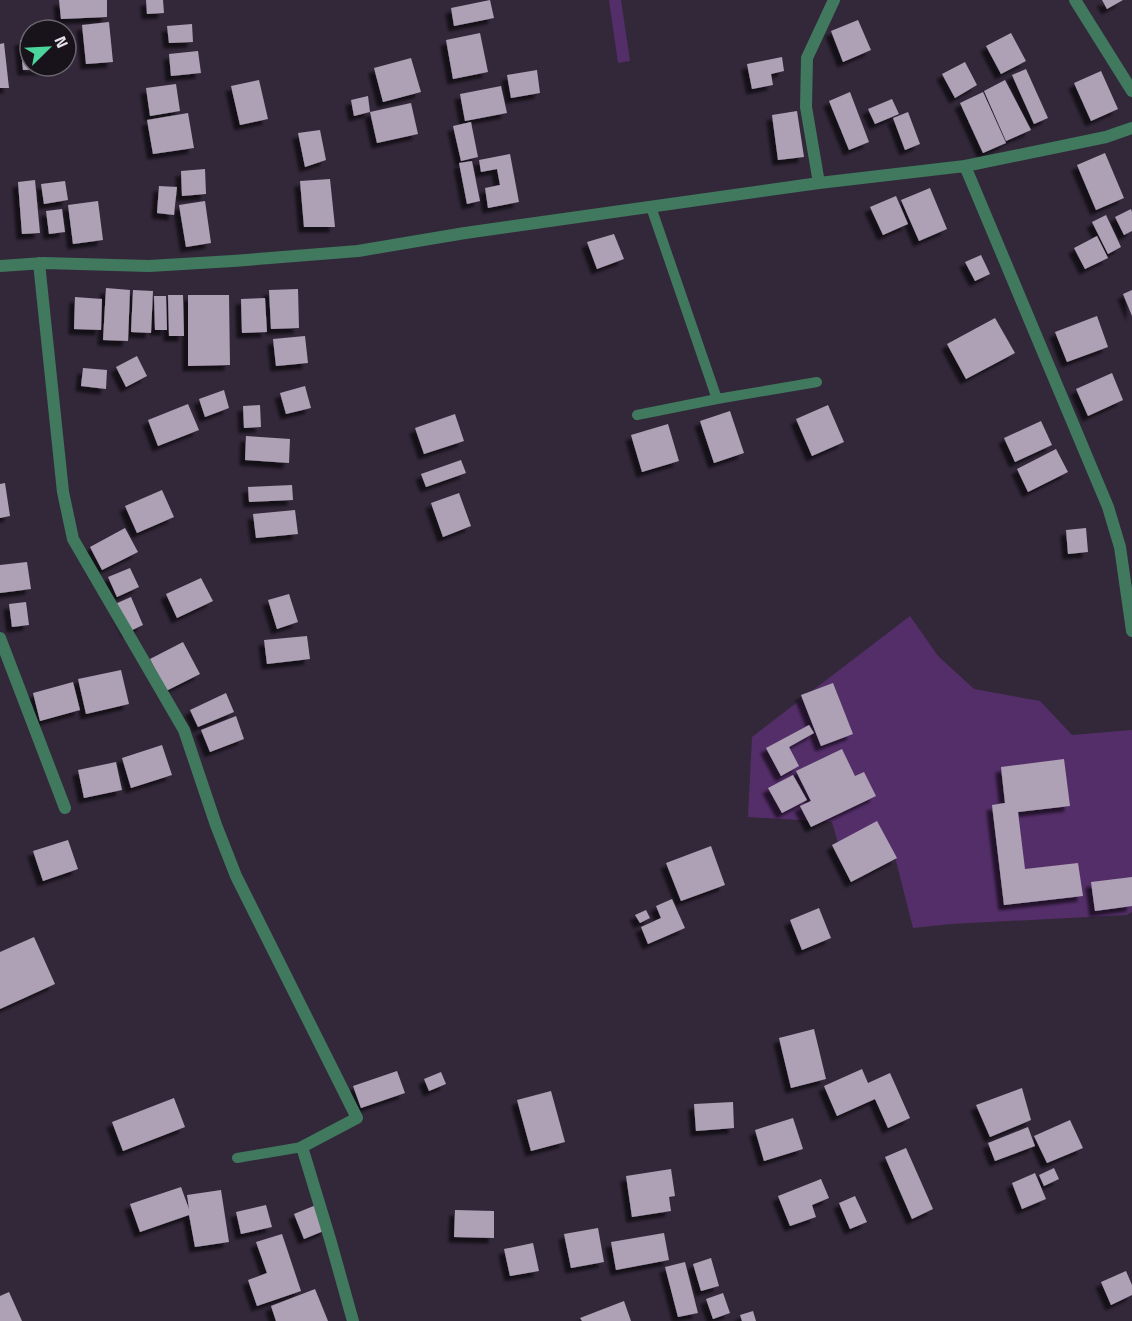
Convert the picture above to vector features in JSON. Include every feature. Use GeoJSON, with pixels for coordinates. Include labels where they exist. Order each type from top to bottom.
{"type":"FeatureCollection","features":[{"type":"Feature","properties":{"kind":"street"},"geometry":{"type":"LineString","coordinates":[[819,183],[806,107],[807,58],[834,0]]}},
{"type":"Feature","properties":{"kind":"street"},"geometry":{"type":"LineString","coordinates":[[1075,0],[1132,91]]}},
{"type":"Feature","properties":{"kind":"street"},"geometry":{"type":"LineString","coordinates":[[0,266],[39,263],[149,266],[358,251],[465,233],[819,183],[965,166],[1106,136],[1132,128]]}},
{"type":"Feature","properties":{"kind":"street"},"geometry":{"type":"LineString","coordinates":[[965,166],[1107,507],[1120,547],[1132,631]]}},
{"type":"Feature","properties":{"kind":"street"},"geometry":{"type":"LineString","coordinates":[[39,263],[63,492],[73,539],[184,730],[236,876],[357,1118],[302,1147],[353,1321]]}},
{"type":"Feature","properties":{"kind":"street"},"geometry":{"type":"LineString","coordinates":[[0,638],[65,808]]}},
{"type":"Feature","properties":{"kind":"lane"},"geometry":{"type":"LineString","coordinates":[[651,207],[717,399]]}},
{"type":"Feature","properties":{"kind":"lane"},"geometry":{"type":"LineString","coordinates":[[637,416],[717,399],[817,382]]}},
{"type":"Feature","properties":{"kind":"lane"},"geometry":{"type":"LineString","coordinates":[[237,1158],[302,1147]]}},
{"type":"Feature","properties":{"kind":"shaded area"},"geometry":{"type":"Polygon","coordinates":[[[609,0],[621,0],[630,61],[618,63],[609,0]]]}},
{"type":"Feature","properties":{"kind":"shaded area"},"geometry":{"type":"Polygon","coordinates":[[[910,616],[938,656],[974,689],[1040,701],[1072,735],[1132,730],[1132,912],[1126,915],[913,928],[894,853],[842,857],[832,822],[748,817],[752,737],[910,616]]]}},
{"type":"Feature","properties":{"kind":"building"},"geometry":{"type":"Polygon","coordinates":[[[59,0],[107,0],[107,17],[61,18],[59,0]]]}},
{"type":"Feature","properties":{"kind":"building"},"geometry":{"type":"Polygon","coordinates":[[[146,0],[163,0],[164,13],[147,14],[146,0]]]}},
{"type":"Feature","properties":{"kind":"building"},"geometry":{"type":"Polygon","coordinates":[[[490,0],[494,18],[454,26],[451,8],[490,0]]]}},
{"type":"Feature","properties":{"kind":"building"},"geometry":{"type":"Polygon","coordinates":[[[1102,0],[1123,0],[1107,9],[1102,0]]]}},
{"type":"Feature","properties":{"kind":"building"},"geometry":{"type":"Polygon","coordinates":[[[858,20],[871,50],[843,62],[831,31],[858,20]]]}},
{"type":"Feature","properties":{"kind":"building"},"geometry":{"type":"Polygon","coordinates":[[[109,22],[113,62],[86,64],[82,25],[109,22]]]}},
{"type":"Feature","properties":{"kind":"building"},"geometry":{"type":"Polygon","coordinates":[[[192,24],[193,42],[169,43],[167,26],[192,24]]]}},
{"type":"Feature","properties":{"kind":"building"},"geometry":{"type":"Polygon","coordinates":[[[480,33],[488,72],[453,79],[446,40],[480,33]]]}},
{"type":"Feature","properties":{"kind":"building"},"geometry":{"type":"Polygon","coordinates":[[[1011,33],[1026,61],[1001,74],[986,46],[1011,33]]]}},
{"type":"Feature","properties":{"kind":"building"},"geometry":{"type":"Polygon","coordinates":[[[4,43],[9,88],[0,88],[0,44],[4,43]]]}},
{"type":"Feature","properties":{"kind":"building"},"geometry":{"type":"Polygon","coordinates":[[[198,51],[201,73],[171,76],[169,54],[198,51]]]}},
{"type":"Feature","properties":{"kind":"building"},"geometry":{"type":"Polygon","coordinates":[[[782,57],[784,71],[771,74],[773,85],[752,89],[747,64],[782,57]]]}},
{"type":"Feature","properties":{"kind":"building"},"geometry":{"type":"Polygon","coordinates":[[[411,58],[421,92],[383,102],[374,68],[411,58]]]}},
{"type":"Feature","properties":{"kind":"building"},"geometry":{"type":"Polygon","coordinates":[[[965,62],[977,85],[955,98],[942,74],[965,62]]]}},
{"type":"Feature","properties":{"kind":"building"},"geometry":{"type":"Polygon","coordinates":[[[1026,69],[1048,118],[1034,124],[1012,75],[1026,69]]]}},
{"type":"Feature","properties":{"kind":"building"},"geometry":{"type":"Polygon","coordinates":[[[537,70],[540,93],[511,98],[507,75],[537,70]]]}},
{"type":"Feature","properties":{"kind":"building"},"geometry":{"type":"Polygon","coordinates":[[[1101,71],[1118,109],[1091,121],[1074,83],[1101,71]]]}},
{"type":"Feature","properties":{"kind":"building"},"geometry":{"type":"Polygon","coordinates":[[[259,80],[268,119],[240,125],[231,86],[259,80]]]}},
{"type":"Feature","properties":{"kind":"building"},"geometry":{"type":"Polygon","coordinates":[[[1005,80],[1031,130],[1006,141],[984,91],[1005,80]]]}},
{"type":"Feature","properties":{"kind":"building"},"geometry":{"type":"Polygon","coordinates":[[[176,84],[180,111],[150,116],[146,88],[176,84]]]}},
{"type":"Feature","properties":{"kind":"building"},"geometry":{"type":"Polygon","coordinates":[[[501,86],[507,113],[465,121],[460,94],[501,86]]]}},
{"type":"Feature","properties":{"kind":"building"},"geometry":{"type":"Polygon","coordinates":[[[850,92],[869,142],[849,150],[829,101],[850,92]]]}},
{"type":"Feature","properties":{"kind":"building"},"geometry":{"type":"Polygon","coordinates":[[[983,92],[1006,143],[983,153],[960,103],[983,92]]]}},
{"type":"Feature","properties":{"kind":"building"},"geometry":{"type":"Polygon","coordinates":[[[368,96],[370,112],[354,116],[351,100],[368,96]]]}},
{"type":"Feature","properties":{"kind":"building"},"geometry":{"type":"Polygon","coordinates":[[[892,99],[899,114],[875,124],[868,109],[892,99]]]}},
{"type":"Feature","properties":{"kind":"building"},"geometry":{"type":"Polygon","coordinates":[[[411,103],[418,134],[377,143],[370,112],[411,103]]]}},
{"type":"Feature","properties":{"kind":"building"},"geometry":{"type":"Polygon","coordinates":[[[797,111],[804,157],[778,160],[772,115],[797,111]]]}},
{"type":"Feature","properties":{"kind":"building"},"geometry":{"type":"Polygon","coordinates":[[[908,112],[920,144],[905,150],[893,118],[908,112]]]}},
{"type":"Feature","properties":{"kind":"building"},"geometry":{"type":"Polygon","coordinates":[[[188,113],[194,148],[153,154],[147,120],[188,113]]]}},
{"type":"Feature","properties":{"kind":"building"},"geometry":{"type":"Polygon","coordinates":[[[471,122],[478,157],[461,161],[453,126],[471,122]]]}},
{"type":"Feature","properties":{"kind":"building"},"geometry":{"type":"Polygon","coordinates":[[[320,130],[326,160],[305,167],[298,133],[320,130]]]}},
{"type":"Feature","properties":{"kind":"building"},"geometry":{"type":"Polygon","coordinates":[[[1105,153],[1124,198],[1096,210],[1077,165],[1105,153]]]}},
{"type":"Feature","properties":{"kind":"building"},"geometry":{"type":"Polygon","coordinates":[[[510,154],[519,202],[488,208],[485,188],[500,185],[497,169],[481,172],[479,160],[510,154]]]}},
{"type":"Feature","properties":{"kind":"building"},"geometry":{"type":"Polygon","coordinates":[[[472,161],[480,201],[467,204],[459,163],[472,161]]]}},
{"type":"Feature","properties":{"kind":"building"},"geometry":{"type":"Polygon","coordinates":[[[205,169],[206,194],[182,196],[181,171],[205,169]]]}},
{"type":"Feature","properties":{"kind":"building"},"geometry":{"type":"Polygon","coordinates":[[[330,179],[335,227],[304,227],[300,181],[330,179]]]}},
{"type":"Feature","properties":{"kind":"building"},"geometry":{"type":"Polygon","coordinates":[[[35,180],[40,233],[22,234],[18,182],[35,180]]]}},
{"type":"Feature","properties":{"kind":"building"},"geometry":{"type":"Polygon","coordinates":[[[65,181],[68,200],[44,204],[41,184],[65,181]]]}},
{"type":"Feature","properties":{"kind":"building"},"geometry":{"type":"Polygon","coordinates":[[[159,186],[177,187],[174,215],[157,213],[159,186]]]}},
{"type":"Feature","properties":{"kind":"building"},"geometry":{"type":"Polygon","coordinates":[[[930,188],[947,229],[919,241],[901,200],[930,188]]]}},
{"type":"Feature","properties":{"kind":"building"},"geometry":{"type":"Polygon","coordinates":[[[896,196],[908,224],[883,235],[870,207],[896,196]]]}},
{"type":"Feature","properties":{"kind":"building"},"geometry":{"type":"Polygon","coordinates":[[[98,201],[103,240],[73,244],[68,205],[98,201]]]}},
{"type":"Feature","properties":{"kind":"building"},"geometry":{"type":"Polygon","coordinates":[[[205,201],[211,243],[186,247],[179,205],[205,201]]]}},
{"type":"Feature","properties":{"kind":"building"},"geometry":{"type":"Polygon","coordinates":[[[62,209],[65,232],[49,234],[46,211],[62,209]]]}},
{"type":"Feature","properties":{"kind":"building"},"geometry":{"type":"Polygon","coordinates":[[[1131,209],[1132,231],[1124,235],[1115,217],[1131,209]]]}},
{"type":"Feature","properties":{"kind":"building"},"geometry":{"type":"Polygon","coordinates":[[[1106,215],[1121,247],[1108,254],[1092,222],[1106,215]]]}},
{"type":"Feature","properties":{"kind":"building"},"geometry":{"type":"Polygon","coordinates":[[[614,234],[624,259],[597,269],[587,242],[614,234]]]}},
{"type":"Feature","properties":{"kind":"building"},"geometry":{"type":"Polygon","coordinates":[[[1097,236],[1108,258],[1085,269],[1074,248],[1097,236]]]}},
{"type":"Feature","properties":{"kind":"building"},"geometry":{"type":"Polygon","coordinates":[[[981,255],[990,274],[975,281],[965,262],[981,255]]]}},
{"type":"Feature","properties":{"kind":"building"},"geometry":{"type":"Polygon","coordinates":[[[106,288],[130,290],[128,341],[103,340],[106,288]]]}},
{"type":"Feature","properties":{"kind":"building"},"geometry":{"type":"Polygon","coordinates":[[[298,289],[299,328],[271,329],[269,290],[298,289]]]}},
{"type":"Feature","properties":{"kind":"building"},"geometry":{"type":"Polygon","coordinates":[[[133,290],[153,291],[151,333],[131,332],[133,290]]]}},
{"type":"Feature","properties":{"kind":"building"},"geometry":{"type":"Polygon","coordinates":[[[1132,290],[1132,316],[1123,294],[1132,290]]]}},
{"type":"Feature","properties":{"kind":"building"},"geometry":{"type":"Polygon","coordinates":[[[168,295],[183,295],[184,336],[169,336],[168,295]]]}},
{"type":"Feature","properties":{"kind":"building"},"geometry":{"type":"Polygon","coordinates":[[[188,295],[229,295],[230,365],[188,366],[188,295]]]}},
{"type":"Feature","properties":{"kind":"building"},"geometry":{"type":"Polygon","coordinates":[[[154,296],[166,296],[167,330],[155,330],[154,296]]]}},
{"type":"Feature","properties":{"kind":"building"},"geometry":{"type":"Polygon","coordinates":[[[75,297],[102,299],[101,330],[74,329],[75,297]]]}},
{"type":"Feature","properties":{"kind":"building"},"geometry":{"type":"Polygon","coordinates":[[[265,298],[267,332],[242,333],[241,299],[265,298]]]}},
{"type":"Feature","properties":{"kind":"building"},"geometry":{"type":"Polygon","coordinates":[[[1097,316],[1108,347],[1067,362],[1055,332],[1097,316]]]}},
{"type":"Feature","properties":{"kind":"building"},"geometry":{"type":"Polygon","coordinates":[[[995,318],[1015,353],[966,379],[947,344],[995,318]]]}},
{"type":"Feature","properties":{"kind":"building"},"geometry":{"type":"Polygon","coordinates":[[[305,336],[308,363],[276,366],[273,339],[305,336]]]}},
{"type":"Feature","properties":{"kind":"building"},"geometry":{"type":"Polygon","coordinates":[[[137,356],[147,376],[126,387],[116,367],[137,356]]]}},
{"type":"Feature","properties":{"kind":"building"},"geometry":{"type":"Polygon","coordinates":[[[83,368],[107,370],[106,389],[81,386],[83,368]]]}},
{"type":"Feature","properties":{"kind":"building"},"geometry":{"type":"Polygon","coordinates":[[[1112,373],[1123,400],[1088,416],[1076,389],[1112,373]]]}},
{"type":"Feature","properties":{"kind":"building"},"geometry":{"type":"Polygon","coordinates":[[[305,386],[311,408],[286,414],[280,393],[305,386]]]}},
{"type":"Feature","properties":{"kind":"building"},"geometry":{"type":"Polygon","coordinates":[[[224,390],[229,408],[205,417],[199,399],[224,390]]]}},
{"type":"Feature","properties":{"kind":"building"},"geometry":{"type":"Polygon","coordinates":[[[188,404],[199,430],[158,446],[148,420],[188,404]]]}},
{"type":"Feature","properties":{"kind":"building"},"geometry":{"type":"Polygon","coordinates":[[[260,405],[261,427],[244,428],[243,406],[260,405]]]}},
{"type":"Feature","properties":{"kind":"building"},"geometry":{"type":"Polygon","coordinates":[[[828,405],[844,442],[812,456],[796,419],[828,405]]]}},
{"type":"Feature","properties":{"kind":"building"},"geometry":{"type":"Polygon","coordinates":[[[730,411],[744,453],[714,463],[700,421],[730,411]]]}},
{"type":"Feature","properties":{"kind":"building"},"geometry":{"type":"Polygon","coordinates":[[[455,414],[464,441],[424,454],[415,428],[455,414]]]}},
{"type":"Feature","properties":{"kind":"building"},"geometry":{"type":"Polygon","coordinates":[[[1041,421],[1052,445],[1015,462],[1004,438],[1041,421]]]}},
{"type":"Feature","properties":{"kind":"building"},"geometry":{"type":"Polygon","coordinates":[[[668,424],[679,461],[642,472],[631,435],[668,424]]]}},
{"type":"Feature","properties":{"kind":"building"},"geometry":{"type":"Polygon","coordinates":[[[246,436],[290,439],[289,463],[245,460],[246,436]]]}},
{"type":"Feature","properties":{"kind":"building"},"geometry":{"type":"Polygon","coordinates":[[[1056,449],[1068,472],[1028,492],[1017,469],[1056,449]]]}},
{"type":"Feature","properties":{"kind":"building"},"geometry":{"type":"Polygon","coordinates":[[[461,460],[466,473],[426,487],[421,474],[461,460]]]}},
{"type":"Feature","properties":{"kind":"building"},"geometry":{"type":"Polygon","coordinates":[[[5,483],[10,516],[0,518],[0,484],[5,483]]]}},
{"type":"Feature","properties":{"kind":"building"},"geometry":{"type":"Polygon","coordinates":[[[292,485],[293,500],[249,502],[248,487],[292,485]]]}},
{"type":"Feature","properties":{"kind":"building"},"geometry":{"type":"Polygon","coordinates":[[[162,490],[174,517],[137,533],[125,506],[162,490]]]}},
{"type":"Feature","properties":{"kind":"building"},"geometry":{"type":"Polygon","coordinates":[[[459,493],[471,526],[443,537],[431,503],[459,493]]]}},
{"type":"Feature","properties":{"kind":"building"},"geometry":{"type":"Polygon","coordinates":[[[295,510],[298,534],[256,538],[253,514],[295,510]]]}},
{"type":"Feature","properties":{"kind":"building"},"geometry":{"type":"Polygon","coordinates":[[[125,528],[138,552],[102,570],[90,547],[125,528]]]}},
{"type":"Feature","properties":{"kind":"building"},"geometry":{"type":"Polygon","coordinates":[[[1086,528],[1088,552],[1068,554],[1066,530],[1086,528]]]}},
{"type":"Feature","properties":{"kind":"building"},"geometry":{"type":"Polygon","coordinates":[[[27,562],[31,589],[0,593],[0,565],[27,562]]]}},
{"type":"Feature","properties":{"kind":"building"},"geometry":{"type":"Polygon","coordinates":[[[130,568],[139,587],[117,597],[108,577],[130,568]]]}},
{"type":"Feature","properties":{"kind":"building"},"geometry":{"type":"Polygon","coordinates":[[[201,578],[213,601],[177,618],[166,594],[201,578]]]}},
{"type":"Feature","properties":{"kind":"building"},"geometry":{"type":"Polygon","coordinates":[[[289,594],[298,622],[277,629],[268,600],[289,594]]]}},
{"type":"Feature","properties":{"kind":"building"},"geometry":{"type":"Polygon","coordinates":[[[131,597],[143,625],[128,632],[115,604],[131,597]]]}},
{"type":"Feature","properties":{"kind":"building"},"geometry":{"type":"Polygon","coordinates":[[[26,602],[29,625],[12,627],[9,604],[26,602]]]}},
{"type":"Feature","properties":{"kind":"building"},"geometry":{"type":"Polygon","coordinates":[[[307,636],[310,659],[267,664],[264,640],[307,636]]]}},
{"type":"Feature","properties":{"kind":"building"},"geometry":{"type":"Polygon","coordinates":[[[183,642],[200,674],[166,691],[150,659],[183,642]]]}},
{"type":"Feature","properties":{"kind":"building"},"geometry":{"type":"Polygon","coordinates":[[[121,670],[129,704],[86,714],[78,679],[121,670]]]}},
{"type":"Feature","properties":{"kind":"building"},"geometry":{"type":"Polygon","coordinates":[[[73,682],[80,710],[40,721],[33,693],[73,682]]]}},
{"type":"Feature","properties":{"kind":"building"},"geometry":{"type":"Polygon","coordinates":[[[833,683],[853,734],[821,746],[801,695],[833,683]]]}},
{"type":"Feature","properties":{"kind":"building"},"geometry":{"type":"Polygon","coordinates":[[[226,693],[234,712],[198,727],[190,710],[226,693]]]}},
{"type":"Feature","properties":{"kind":"building"},"geometry":{"type":"Polygon","coordinates":[[[236,716],[244,739],[210,752],[201,730],[236,716]]]}},
{"type":"Feature","properties":{"kind":"building"},"geometry":{"type":"Polygon","coordinates":[[[809,725],[814,733],[789,747],[799,766],[781,776],[766,748],[809,725]]]}},
{"type":"Feature","properties":{"kind":"building"},"geometry":{"type":"Polygon","coordinates":[[[162,745],[172,775],[131,788],[122,758],[162,745]]]}},
{"type":"Feature","properties":{"kind":"building"},"geometry":{"type":"Polygon","coordinates":[[[842,749],[855,776],[864,772],[876,796],[811,827],[800,806],[811,801],[796,771],[842,749]]]}},
{"type":"Feature","properties":{"kind":"building"},"geometry":{"type":"Polygon","coordinates":[[[1064,759],[1070,806],[1018,812],[1025,869],[1078,863],[1083,896],[1004,905],[992,805],[1005,803],[1001,767],[1064,759]]]}},
{"type":"Feature","properties":{"kind":"building"},"geometry":{"type":"Polygon","coordinates":[[[116,762],[122,790],[84,798],[78,770],[116,762]]]}},
{"type":"Feature","properties":{"kind":"building"},"geometry":{"type":"Polygon","coordinates":[[[793,775],[807,800],[782,813],[768,788],[793,775]]]}},
{"type":"Feature","properties":{"kind":"building"},"geometry":{"type":"Polygon","coordinates":[[[877,821],[897,858],[851,882],[832,845],[877,821]]]}},
{"type":"Feature","properties":{"kind":"building"},"geometry":{"type":"Polygon","coordinates":[[[68,840],[78,869],[43,881],[33,851],[68,840]]]}},
{"type":"Feature","properties":{"kind":"building"},"geometry":{"type":"Polygon","coordinates":[[[711,846],[725,885],[681,901],[666,863],[711,846]]]}},
{"type":"Feature","properties":{"kind":"building"},"geometry":{"type":"Polygon","coordinates":[[[1132,877],[1132,906],[1095,911],[1091,882],[1132,877]]]}},
{"type":"Feature","properties":{"kind":"building"},"geometry":{"type":"Polygon","coordinates":[[[672,899],[685,928],[648,944],[641,927],[661,918],[656,906],[672,899]]]}},
{"type":"Feature","properties":{"kind":"building"},"geometry":{"type":"Polygon","coordinates":[[[819,908],[831,938],[802,950],[790,920],[819,908]]]}},
{"type":"Feature","properties":{"kind":"building"},"geometry":{"type":"Polygon","coordinates":[[[646,910],[650,918],[640,923],[635,915],[646,910]]]}},
{"type":"Feature","properties":{"kind":"building"},"geometry":{"type":"Polygon","coordinates":[[[34,937],[55,984],[0,1009],[0,952],[34,937]]]}},
{"type":"Feature","properties":{"kind":"building"},"geometry":{"type":"Polygon","coordinates":[[[814,1029],[826,1079],[791,1088],[779,1038],[814,1029]]]}},
{"type":"Feature","properties":{"kind":"building"},"geometry":{"type":"Polygon","coordinates":[[[862,1069],[868,1083],[890,1073],[910,1118],[888,1128],[875,1099],[837,1116],[824,1086],[862,1069]]]}},
{"type":"Feature","properties":{"kind":"building"},"geometry":{"type":"Polygon","coordinates":[[[397,1071],[405,1093],[361,1108],[353,1086],[397,1071]]]}},
{"type":"Feature","properties":{"kind":"building"},"geometry":{"type":"Polygon","coordinates":[[[441,1072],[446,1084],[429,1091],[424,1079],[441,1072]]]}},
{"type":"Feature","properties":{"kind":"building"},"geometry":{"type":"Polygon","coordinates":[[[1022,1088],[1031,1120],[990,1137],[976,1105],[1022,1088]]]}},
{"type":"Feature","properties":{"kind":"building"},"geometry":{"type":"Polygon","coordinates":[[[551,1091],[565,1142],[531,1151],[517,1100],[551,1091]]]}},
{"type":"Feature","properties":{"kind":"building"},"geometry":{"type":"Polygon","coordinates":[[[174,1098],[185,1127],[123,1151],[112,1122],[174,1098]]]}},
{"type":"Feature","properties":{"kind":"building"},"geometry":{"type":"Polygon","coordinates":[[[733,1102],[734,1128],[696,1131],[694,1104],[733,1102]]]}},
{"type":"Feature","properties":{"kind":"building"},"geometry":{"type":"Polygon","coordinates":[[[793,1118],[803,1149],[764,1161],[755,1130],[793,1118]]]}},
{"type":"Feature","properties":{"kind":"building"},"geometry":{"type":"Polygon","coordinates":[[[1070,1120],[1083,1148],[1047,1163],[1034,1136],[1070,1120]]]}},
{"type":"Feature","properties":{"kind":"building"},"geometry":{"type":"Polygon","coordinates":[[[1028,1127],[1035,1146],[995,1161],[988,1143],[1028,1127]]]}},
{"type":"Feature","properties":{"kind":"building"},"geometry":{"type":"Polygon","coordinates":[[[906,1148],[933,1209],[912,1219],[885,1157],[906,1148]]]}},
{"type":"Feature","properties":{"kind":"building"},"geometry":{"type":"Polygon","coordinates":[[[1054,1168],[1059,1179],[1044,1186],[1039,1175],[1054,1168]]]}},
{"type":"Feature","properties":{"kind":"building"},"geometry":{"type":"Polygon","coordinates":[[[671,1169],[675,1196],[669,1197],[671,1211],[632,1217],[626,1176],[671,1169]]]}},
{"type":"Feature","properties":{"kind":"building"},"geometry":{"type":"Polygon","coordinates":[[[1035,1173],[1046,1199],[1022,1209],[1012,1183],[1035,1173]]]}},
{"type":"Feature","properties":{"kind":"building"},"geometry":{"type":"Polygon","coordinates":[[[821,1179],[829,1198],[812,1205],[816,1217],[790,1226],[778,1196],[821,1179]]]}},
{"type":"Feature","properties":{"kind":"building"},"geometry":{"type":"Polygon","coordinates":[[[181,1187],[189,1209],[187,1195],[221,1190],[229,1242],[195,1247],[189,1215],[140,1232],[130,1204],[181,1187]]]}},
{"type":"Feature","properties":{"kind":"building"},"geometry":{"type":"Polygon","coordinates":[[[855,1196],[867,1222],[850,1229],[839,1203],[855,1196]]]}},
{"type":"Feature","properties":{"kind":"building"},"geometry":{"type":"Polygon","coordinates":[[[266,1205],[272,1227],[241,1234],[236,1212],[266,1205]]]}},
{"type":"Feature","properties":{"kind":"building"},"geometry":{"type":"Polygon","coordinates":[[[316,1205],[326,1230],[304,1239],[294,1214],[316,1205]]]}},
{"type":"Feature","properties":{"kind":"building"},"geometry":{"type":"Polygon","coordinates":[[[455,1210],[494,1211],[494,1238],[454,1237],[455,1210]]]}},
{"type":"Feature","properties":{"kind":"building"},"geometry":{"type":"Polygon","coordinates":[[[598,1228],[604,1262],[571,1268],[564,1234],[598,1228]]]}},
{"type":"Feature","properties":{"kind":"building"},"geometry":{"type":"Polygon","coordinates":[[[664,1233],[669,1260],[616,1270],[611,1242],[664,1233]]]}},
{"type":"Feature","properties":{"kind":"building"},"geometry":{"type":"Polygon","coordinates":[[[282,1234],[301,1291],[257,1306],[248,1280],[267,1273],[256,1242],[282,1234]]]}},
{"type":"Feature","properties":{"kind":"building"},"geometry":{"type":"Polygon","coordinates":[[[533,1243],[539,1271],[510,1276],[504,1249],[533,1243]]]}},
{"type":"Feature","properties":{"kind":"building"},"geometry":{"type":"Polygon","coordinates":[[[711,1258],[719,1286],[701,1291],[693,1264],[711,1258]]]}},
{"type":"Feature","properties":{"kind":"building"},"geometry":{"type":"Polygon","coordinates":[[[685,1262],[698,1313],[678,1317],[665,1267],[685,1262]]]}},
{"type":"Feature","properties":{"kind":"building"},"geometry":{"type":"Polygon","coordinates":[[[1126,1271],[1132,1285],[1132,1295],[1111,1305],[1101,1282],[1126,1271]]]}},
{"type":"Feature","properties":{"kind":"building"},"geometry":{"type":"Polygon","coordinates":[[[315,1289],[328,1321],[276,1321],[271,1306],[315,1289]]]}},
{"type":"Feature","properties":{"kind":"building"},"geometry":{"type":"Polygon","coordinates":[[[9,1292],[22,1321],[0,1321],[0,1296],[9,1292]]]}},
{"type":"Feature","properties":{"kind":"building"},"geometry":{"type":"Polygon","coordinates":[[[723,1293],[730,1313],[713,1319],[706,1299],[723,1293]]]}},
{"type":"Feature","properties":{"kind":"building"},"geometry":{"type":"Polygon","coordinates":[[[624,1301],[631,1321],[582,1321],[580,1318],[624,1301]]]}},
{"type":"Feature","properties":{"kind":"building"},"geometry":{"type":"Polygon","coordinates":[[[753,1311],[756,1321],[742,1321],[740,1315],[753,1311]]]}}]}
